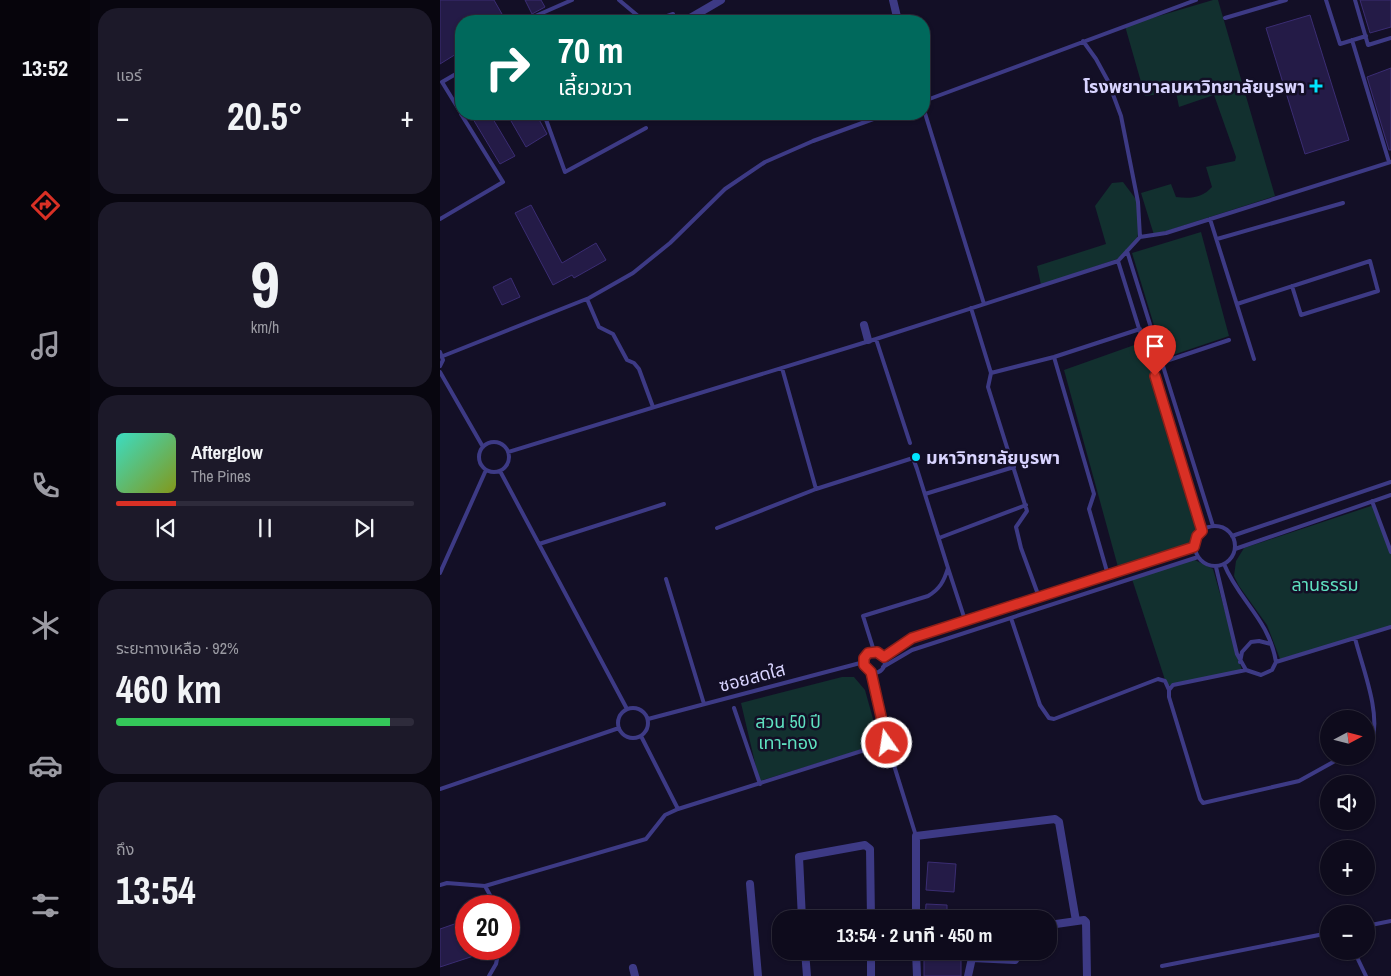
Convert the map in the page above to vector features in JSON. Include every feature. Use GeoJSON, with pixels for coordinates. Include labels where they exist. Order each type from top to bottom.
{"type":"FeatureCollection","features":[{"type":"Feature","properties":{"kind":"street"},"geometry":{"type":"LineString","coordinates":[[695,15],[721,0]]}},
{"type":"Feature","properties":{"kind":"street"},"geometry":{"type":"LineString","coordinates":[[893,0],[897,15]]}},
{"type":"Feature","properties":{"kind":"street"},"geometry":{"type":"LineString","coordinates":[[864,325],[872,340]]}},
{"type":"Feature","properties":{"kind":"street"},"geometry":{"type":"LineString","coordinates":[[916,910],[916,836],[1055,819],[1059,822],[1076,921]]}},
{"type":"Feature","properties":{"kind":"street"},"geometry":{"type":"LineString","coordinates":[[802,910],[799,857],[865,845],[870,849],[870,910]]}},
{"type":"Feature","properties":{"kind":"street"},"geometry":{"type":"LineString","coordinates":[[750,884],[758,976]]}},
{"type":"Feature","properties":{"kind":"street"},"geometry":{"type":"LineString","coordinates":[[1057,924],[1084,920],[1088,925],[1087,976]]}},
{"type":"Feature","properties":{"kind":"street"},"geometry":{"type":"LineString","coordinates":[[806,960],[807,976]]}},
{"type":"Feature","properties":{"kind":"street"},"geometry":{"type":"LineString","coordinates":[[871,960],[871,976]]}},
{"type":"Feature","properties":{"kind":"street"},"geometry":{"type":"LineString","coordinates":[[916,960],[916,976]]}},
{"type":"Feature","properties":{"kind":"street"},"geometry":{"type":"LineString","coordinates":[[968,976],[972,960]]}},
{"type":"Feature","properties":{"kind":"lane"},"geometry":{"type":"LineString","coordinates":[[538,15],[572,0]]}},
{"type":"Feature","properties":{"kind":"lane"},"geometry":{"type":"LineString","coordinates":[[619,0],[637,15]]}},
{"type":"Feature","properties":{"kind":"lane"},"geometry":{"type":"LineString","coordinates":[[930,99],[1196,0]]}},
{"type":"Feature","properties":{"kind":"lane"},"geometry":{"type":"LineString","coordinates":[[1225,18],[1286,0]]}},
{"type":"Feature","properties":{"kind":"lane"},"geometry":{"type":"LineString","coordinates":[[1326,0],[1340,44],[1366,36]]}},
{"type":"Feature","properties":{"kind":"lane"},"geometry":{"type":"LineString","coordinates":[[1355,0],[1368,45],[1391,38]]}},
{"type":"Feature","properties":{"kind":"lane"},"geometry":{"type":"LineString","coordinates":[[508,452],[872,340],[1118,261],[1140,237],[1166,233],[1390,162],[1352,40]]}},
{"type":"Feature","properties":{"kind":"lane"},"geometry":{"type":"LineString","coordinates":[[1083,41],[1108,81],[1121,116],[1138,202],[1140,237]]}},
{"type":"Feature","properties":{"kind":"lane"},"geometry":{"type":"LineString","coordinates":[[455,74],[441,82],[455,104]]}},
{"type":"Feature","properties":{"kind":"lane"},"geometry":{"type":"LineString","coordinates":[[440,219],[503,182],[465,120]]}},
{"type":"Feature","properties":{"kind":"lane"},"geometry":{"type":"LineString","coordinates":[[546,120],[565,172],[646,128]]}},
{"type":"Feature","properties":{"kind":"lane"},"geometry":{"type":"LineString","coordinates":[[443,356],[587,299],[633,273],[670,243],[725,189],[765,162],[813,141],[871,120]]}},
{"type":"Feature","properties":{"kind":"lane"},"geometry":{"type":"LineString","coordinates":[[927,120],[984,304]]}},
{"type":"Feature","properties":{"kind":"lane"},"geometry":{"type":"LineString","coordinates":[[1217,239],[1343,203]]}},
{"type":"Feature","properties":{"kind":"lane"},"geometry":{"type":"LineString","coordinates":[[1210,219],[1254,359]]}},
{"type":"Feature","properties":{"kind":"lane"},"geometry":{"type":"LineString","coordinates":[[1127,251],[1213,526]]}},
{"type":"Feature","properties":{"kind":"lane"},"geometry":{"type":"LineString","coordinates":[[1118,261],[1202,531]]}},
{"type":"Feature","properties":{"kind":"lane"},"geometry":{"type":"LineString","coordinates":[[1237,304],[1292,286],[1370,261],[1378,291],[1300,315],[1292,286]]}},
{"type":"Feature","properties":{"kind":"lane"},"geometry":{"type":"LineString","coordinates":[[587,299],[599,327],[613,334],[628,360],[639,369],[654,407]]}},
{"type":"Feature","properties":{"kind":"lane"},"geometry":{"type":"LineString","coordinates":[[971,308],[991,373],[988,387],[1028,511],[1016,527],[1021,548],[1039,597]]}},
{"type":"Feature","properties":{"kind":"lane"},"geometry":{"type":"LineString","coordinates":[[991,373],[1054,356],[1140,329]]}},
{"type":"Feature","properties":{"kind":"lane"},"geometry":{"type":"LineString","coordinates":[[872,340],[910,443]]}},
{"type":"Feature","properties":{"kind":"lane"},"geometry":{"type":"LineString","coordinates":[[1163,362],[1230,340]]}},
{"type":"Feature","properties":{"kind":"lane"},"geometry":{"type":"LineString","coordinates":[[440,352],[443,356]]}},
{"type":"Feature","properties":{"kind":"lane"},"geometry":{"type":"LineString","coordinates":[[440,366],[443,356]]}},
{"type":"Feature","properties":{"kind":"lane"},"geometry":{"type":"LineString","coordinates":[[1054,356],[1094,494],[1089,509],[1108,575]]}},
{"type":"Feature","properties":{"kind":"lane"},"geometry":{"type":"LineString","coordinates":[[782,368],[816,489]]}},
{"type":"Feature","properties":{"kind":"lane"},"geometry":{"type":"LineString","coordinates":[[440,372],[483,446],[479,458],[486,470],[494,473],[500,472],[507,465],[508,452],[502,444],[496,442],[483,446]]}},
{"type":"Feature","properties":{"kind":"lane"},"geometry":{"type":"LineString","coordinates":[[717,528],[816,489],[913,458],[966,620]]}},
{"type":"Feature","properties":{"kind":"lane"},"geometry":{"type":"LineString","coordinates":[[925,494],[1014,467]]}},
{"type":"Feature","properties":{"kind":"lane"},"geometry":{"type":"LineString","coordinates":[[440,573],[486,470]]}},
{"type":"Feature","properties":{"kind":"lane"},"geometry":{"type":"LineString","coordinates":[[500,472],[627,709]]}},
{"type":"Feature","properties":{"kind":"lane"},"geometry":{"type":"LineString","coordinates":[[1232,536],[1391,482]]}},
{"type":"Feature","properties":{"kind":"lane"},"geometry":{"type":"LineString","coordinates":[[1235,549],[1391,495]]}},
{"type":"Feature","properties":{"kind":"lane"},"geometry":{"type":"LineString","coordinates":[[1372,501],[1391,552]]}},
{"type":"Feature","properties":{"kind":"lane"},"geometry":{"type":"LineString","coordinates":[[539,544],[664,504]]}},
{"type":"Feature","properties":{"kind":"lane"},"geometry":{"type":"LineString","coordinates":[[938,538],[1026,505]]}},
{"type":"Feature","properties":{"kind":"lane"},"geometry":{"type":"LineString","coordinates":[[1213,526],[1224,528],[1232,536],[1235,549],[1230,560],[1216,567],[1205,564],[1198,557],[1194,547],[1197,536],[1202,531],[1213,526]]}},
{"type":"Feature","properties":{"kind":"lane"},"geometry":{"type":"LineString","coordinates":[[884,657],[912,638],[1194,547]]}},
{"type":"Feature","properties":{"kind":"lane"},"geometry":{"type":"LineString","coordinates":[[871,672],[878,672],[912,650],[1198,557]]}},
{"type":"Feature","properties":{"kind":"lane"},"geometry":{"type":"LineString","coordinates":[[1169,690],[1173,685],[1246,670],[1262,675],[1272,670],[1276,662],[1268,632],[1249,603],[1237,589],[1224,564]]}},
{"type":"Feature","properties":{"kind":"lane"},"geometry":{"type":"LineString","coordinates":[[1216,567],[1240,662],[1246,670]]}},
{"type":"Feature","properties":{"kind":"lane"},"geometry":{"type":"LineString","coordinates":[[884,657],[874,651],[864,616],[928,596],[943,583],[948,568]]}},
{"type":"Feature","properties":{"kind":"lane"},"geometry":{"type":"LineString","coordinates":[[666,579],[704,704]]}},
{"type":"Feature","properties":{"kind":"lane"},"geometry":{"type":"LineString","coordinates":[[1011,618],[1040,705],[1049,718],[1054,719],[1158,679],[1164,681],[1169,690],[1169,697],[1180,734],[1200,799],[1203,802],[1299,781],[1328,765]]}},
{"type":"Feature","properties":{"kind":"lane"},"geometry":{"type":"LineString","coordinates":[[1276,662],[1391,627]]}},
{"type":"Feature","properties":{"kind":"lane"},"geometry":{"type":"LineString","coordinates":[[1355,638],[1373,710]]}},
{"type":"Feature","properties":{"kind":"lane"},"geometry":{"type":"LineString","coordinates":[[1240,662],[1242,652],[1251,642],[1260,640],[1271,644]]}},
{"type":"Feature","properties":{"kind":"lane"},"geometry":{"type":"LineString","coordinates":[[874,651],[868,653],[864,662],[866,668],[871,672],[887,743],[914,823],[916,836]]}},
{"type":"Feature","properties":{"kind":"lane"},"geometry":{"type":"LineString","coordinates":[[884,657],[884,667]]}},
{"type":"Feature","properties":{"kind":"lane","name":"ซอยสดใส"},"geometry":{"type":"LineString","coordinates":[[648,719],[864,662]]}},
{"type":"Feature","properties":{"kind":"lane"},"geometry":{"type":"LineString","coordinates":[[637,708],[648,719],[646,731],[641,736],[636,738],[626,736],[619,728],[620,716],[627,709],[637,708]]}},
{"type":"Feature","properties":{"kind":"lane"},"geometry":{"type":"LineString","coordinates":[[734,708],[760,784]]}},
{"type":"Feature","properties":{"kind":"lane"},"geometry":{"type":"LineString","coordinates":[[440,788],[619,728]]}},
{"type":"Feature","properties":{"kind":"lane"},"geometry":{"type":"LineString","coordinates":[[641,736],[678,809]]}},
{"type":"Feature","properties":{"kind":"lane"},"geometry":{"type":"LineString","coordinates":[[440,885],[470,884],[485,886],[646,838],[665,815],[678,809],[887,743]]}},
{"type":"Feature","properties":{"kind":"lane"},"geometry":{"type":"LineString","coordinates":[[485,886],[490,895]]}},
{"type":"Feature","properties":{"kind":"lane"},"geometry":{"type":"LineString","coordinates":[[1375,924],[1391,921]]}},
{"type":"Feature","properties":{"kind":"lane"},"geometry":{"type":"LineString","coordinates":[[1162,966],[1320,935]]}},
{"type":"Feature","properties":{"kind":"lane"},"geometry":{"type":"LineString","coordinates":[[489,976],[497,960]]}},
{"type":"Feature","properties":{"kind":"lane"},"geometry":{"type":"LineString","coordinates":[[1358,960],[1366,976]]}},
{"type":"Feature","properties":{"kind":"green space"},"geometry":{"type":"Polygon","coordinates":[[[1218,0],[1275,196],[1154,235],[1141,193],[1171,184],[1176,197],[1191,198],[1200,196],[1212,187],[1206,167],[1235,161],[1236,157],[1214,95],[1179,107],[1176,92],[1145,96],[1125,26],[1218,0]]]}},
{"type":"Feature","properties":{"kind":"green space"},"geometry":{"type":"Polygon","coordinates":[[[1123,182],[1138,202],[1141,225],[1136,241],[1120,258],[1041,285],[1037,266],[1106,244],[1095,206],[1112,183],[1123,182]]]}},
{"type":"Feature","properties":{"kind":"green space"},"geometry":{"type":"Polygon","coordinates":[[[1201,232],[1229,336],[1164,358],[1132,253],[1201,232]]]}},
{"type":"Feature","properties":{"kind":"green space"},"geometry":{"type":"Polygon","coordinates":[[[1140,343],[1164,408],[1202,531],[1190,549],[1143,564],[1118,567],[1064,370],[1140,343]]]}},
{"type":"Feature","properties":{"kind":"green space","name":"ลานธรรม"},"geometry":{"type":"Polygon","coordinates":[[[1374,505],[1391,552],[1391,627],[1280,659],[1267,625],[1234,576],[1236,561],[1244,548],[1374,505]]]}},
{"type":"Feature","properties":{"kind":"green space"},"geometry":{"type":"Polygon","coordinates":[[[1193,559],[1213,569],[1242,671],[1167,686],[1132,579],[1193,559]]]}},
{"type":"Feature","properties":{"kind":"green space","name":"สวน 50 ปี เทา-ทอง"},"geometry":{"type":"Polygon","coordinates":[[[842,677],[854,677],[865,690],[880,744],[763,780],[760,784],[741,703],[842,677]]]}},
{"type":"Feature","properties":{"kind":"building"},"geometry":{"type":"Polygon","coordinates":[[[440,0],[494,0],[503,15],[455,15],[455,55],[440,64],[440,0]]]}},
{"type":"Feature","properties":{"kind":"building"},"geometry":{"type":"Polygon","coordinates":[[[525,0],[541,0],[545,7],[532,14],[525,0]]]}},
{"type":"Feature","properties":{"kind":"building"},"geometry":{"type":"Polygon","coordinates":[[[1360,0],[1391,0],[1391,27],[1370,33],[1360,0]]]}},
{"type":"Feature","properties":{"kind":"building"},"geometry":{"type":"Polygon","coordinates":[[[1310,15],[1349,140],[1305,154],[1266,28],[1310,15]]]}},
{"type":"Feature","properties":{"kind":"building"},"geometry":{"type":"Polygon","coordinates":[[[1391,68],[1391,150],[1389,150],[1367,77],[1391,68]]]}},
{"type":"Feature","properties":{"kind":"building"},"geometry":{"type":"Polygon","coordinates":[[[474,120],[494,120],[515,156],[500,164],[474,120]]]}},
{"type":"Feature","properties":{"kind":"building"},"geometry":{"type":"Polygon","coordinates":[[[510,120],[539,120],[547,134],[526,147],[510,120]]]}},
{"type":"Feature","properties":{"kind":"building"},"geometry":{"type":"Polygon","coordinates":[[[531,205],[562,263],[596,243],[606,260],[574,278],[572,275],[553,285],[515,213],[531,205]]]}},
{"type":"Feature","properties":{"kind":"building"},"geometry":{"type":"Polygon","coordinates":[[[511,278],[520,297],[502,305],[493,287],[511,278]]]}},
{"type":"Feature","properties":{"kind":"building"},"geometry":{"type":"Polygon","coordinates":[[[928,862],[956,864],[954,892],[926,890],[928,862]]]}},
{"type":"Feature","properties":{"kind":"building"},"geometry":{"type":"Polygon","coordinates":[[[926,904],[947,905],[947,910],[926,910],[926,904]]]}},
{"type":"Feature","properties":{"kind":"building"},"geometry":{"type":"Polygon","coordinates":[[[455,924],[455,960],[461,960],[440,967],[440,929],[455,924]]]}},
{"type":"Feature","properties":{"kind":"building"},"geometry":{"type":"Polygon","coordinates":[[[924,960],[961,960],[961,976],[924,976],[924,960]]]}},
{"type":"Feature","properties":{"kind":"place","name":"โรงพยาบาลมหาวิทยาลัยบูรพา"},"geometry":{"type":"Point","coordinates":[1316,86]}},
{"type":"Feature","properties":{"kind":"place","name":"มหาวิทยาลัยบูรพา"},"geometry":{"type":"Point","coordinates":[916,457]}},
{"type":"Feature","properties":{"kind":"route"},"geometry":{"type":"LineString","coordinates":[[887,743],[871,672],[864,665],[864,658],[868,653],[880,652],[884,657],[912,638],[1194,547],[1197,536],[1202,531],[1155,376]]}}]}
